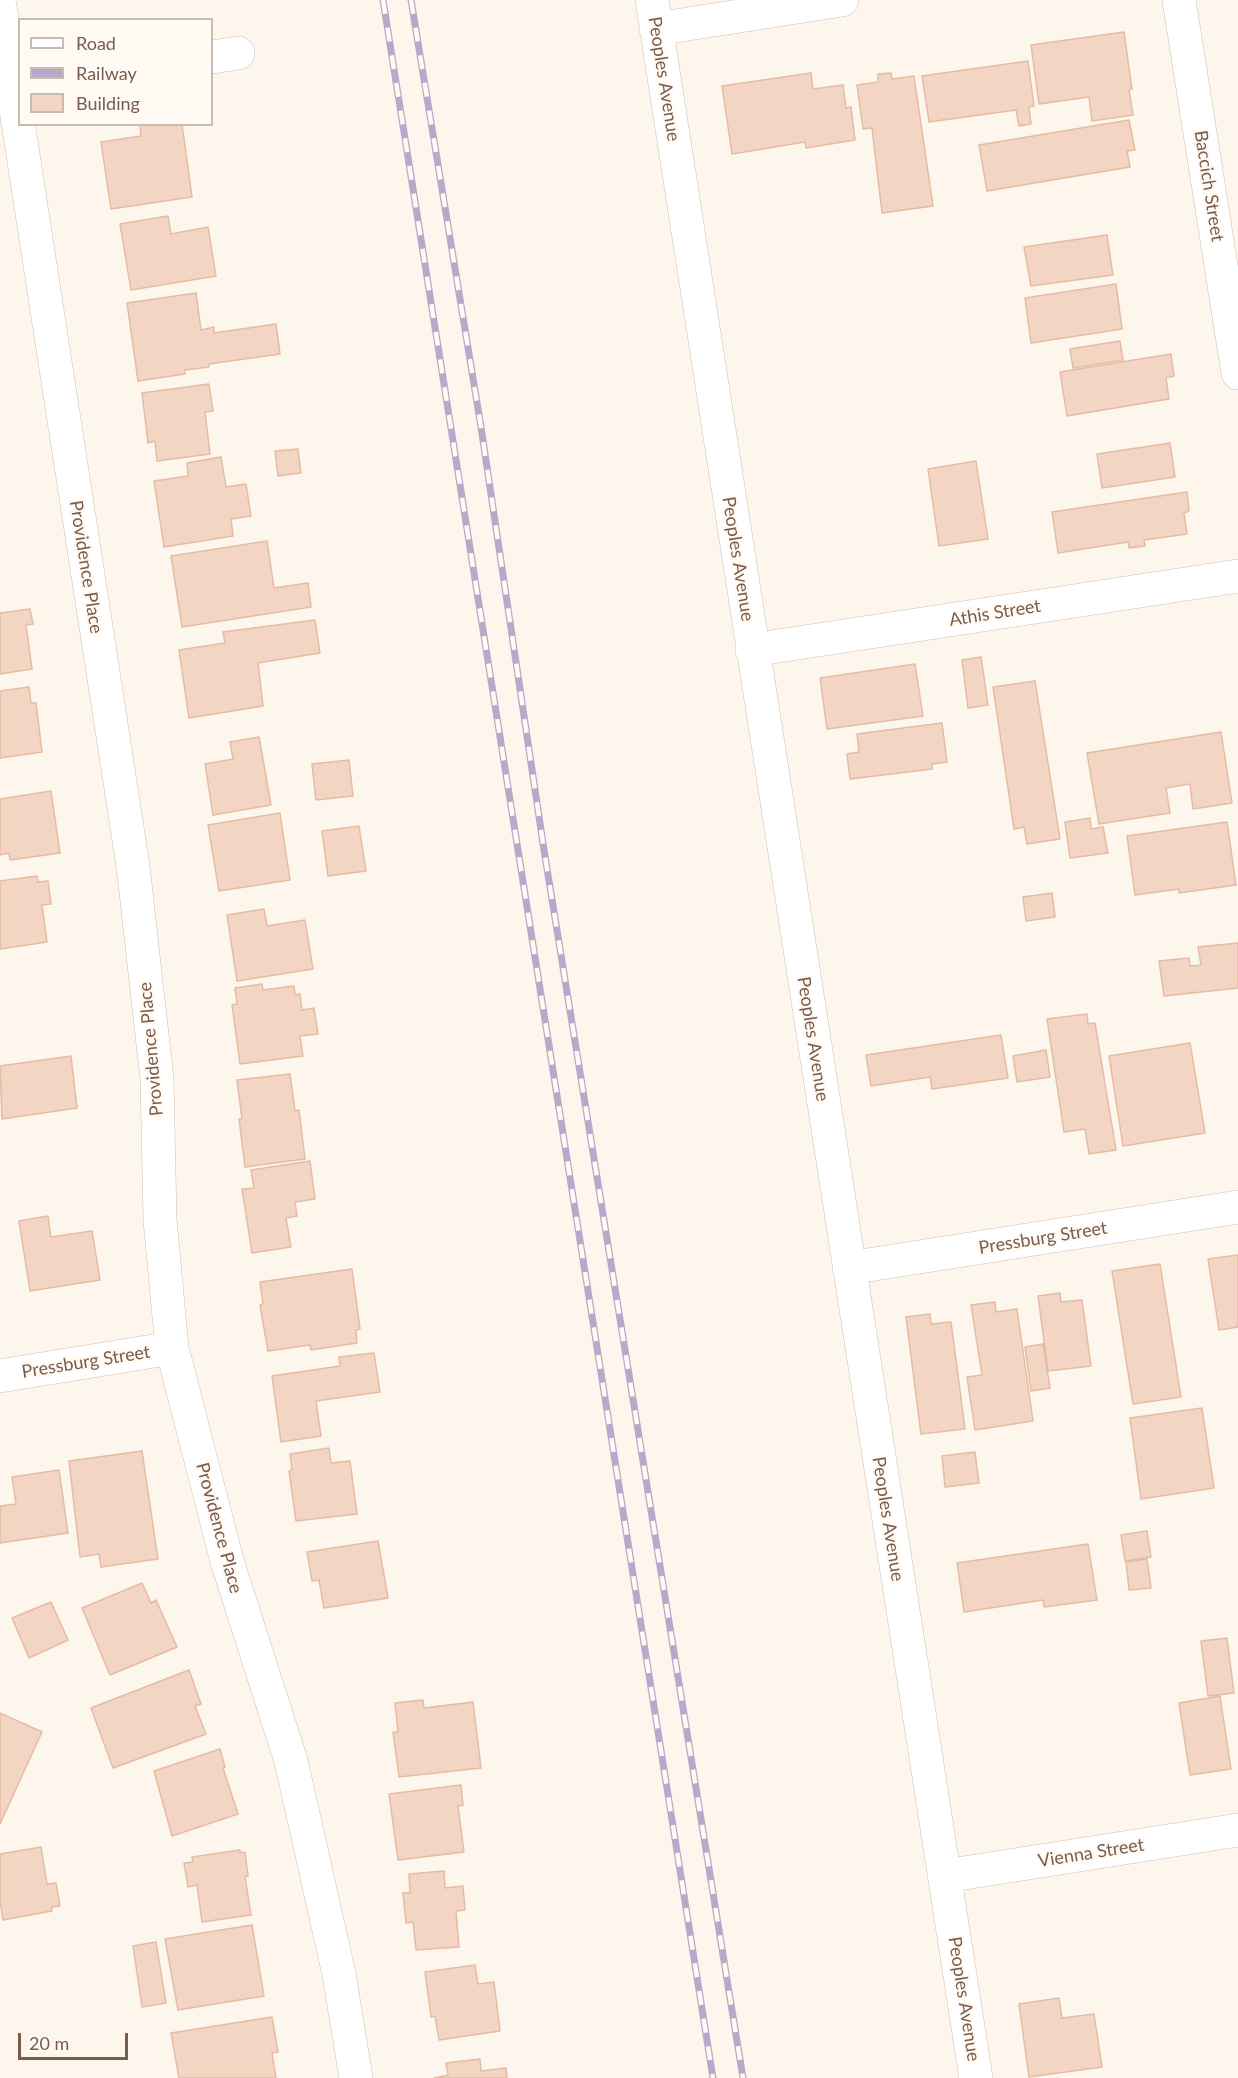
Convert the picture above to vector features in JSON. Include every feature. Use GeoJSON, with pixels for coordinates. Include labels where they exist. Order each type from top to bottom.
{"type":"FeatureCollection","features":[{"type":"Feature","properties":{"kind":"street"},"geometry":{"type":"LineString","coordinates":[[654,15],[842,0]]}},
{"type":"Feature","properties":{"kind":"street","name":"Baccich Street"},"geometry":{"type":"LineString","coordinates":[[1179,0],[1238,373]]}},
{"type":"Feature","properties":{"kind":"street","name":"Providence Place"},"geometry":{"type":"LineString","coordinates":[[0,6],[11,90],[133,866],[157,1079],[160,1220],[172,1348],[226,1561],[291,1761],[339,1974],[356,2078]]}},
{"type":"Feature","properties":{"kind":"street","name":"Peoples Avenue"},"geometry":{"type":"LineString","coordinates":[[654,15],[976,2078]]}},
{"type":"Feature","properties":{"kind":"street","name":"Athis Street"},"geometry":{"type":"LineString","coordinates":[[752,650],[1238,576]]}},
{"type":"Feature","properties":{"kind":"street","name":"Pressburg Street"},"geometry":{"type":"LineString","coordinates":[[849,1268],[1238,1207]]}},
{"type":"Feature","properties":{"kind":"street","name":"Pressburg Street"},"geometry":{"type":"LineString","coordinates":[[0,1376],[172,1348]]}},
{"type":"Feature","properties":{"kind":"street","name":"Vienna Street"},"geometry":{"type":"LineString","coordinates":[[945,1876],[1238,1830]]}},
{"type":"Feature","properties":{"kind":"building"},"geometry":{"type":"Polygon","coordinates":[[[1124,32],[1132,89],[1129,90],[1133,115],[1092,121],[1089,97],[1039,104],[1031,45],[1124,32]]]}},
{"type":"Feature","properties":{"kind":"building"},"geometry":{"type":"Polygon","coordinates":[[[1028,61],[1034,106],[1029,107],[1031,124],[1019,126],[1016,110],[929,122],[922,76],[1028,61]]]}},
{"type":"Feature","properties":{"kind":"building"},"geometry":{"type":"Polygon","coordinates":[[[811,73],[813,89],[843,85],[846,108],[851,107],[855,140],[806,148],[805,142],[732,154],[722,86],[811,73]]]}},
{"type":"Feature","properties":{"kind":"building"},"geometry":{"type":"Polygon","coordinates":[[[891,73],[892,79],[914,76],[933,206],[882,213],[872,128],[863,129],[857,85],[878,82],[878,74],[891,73]]]}},
{"type":"Feature","properties":{"kind":"building"},"geometry":{"type":"Polygon","coordinates":[[[1129,120],[1135,150],[1127,151],[1130,167],[987,191],[979,145],[1129,120]]]}},
{"type":"Feature","properties":{"kind":"building"},"geometry":{"type":"Polygon","coordinates":[[[140,126],[182,126],[192,197],[111,209],[101,142],[141,136],[140,126]]]}},
{"type":"Feature","properties":{"kind":"building"},"geometry":{"type":"Polygon","coordinates":[[[168,216],[171,234],[208,227],[216,276],[131,290],[120,224],[168,216]]]}},
{"type":"Feature","properties":{"kind":"building"},"geometry":{"type":"Polygon","coordinates":[[[1107,235],[1113,275],[1031,286],[1024,247],[1107,235]]]}},
{"type":"Feature","properties":{"kind":"building"},"geometry":{"type":"Polygon","coordinates":[[[1116,284],[1122,329],[1031,343],[1025,298],[1116,284]]]}},
{"type":"Feature","properties":{"kind":"building"},"geometry":{"type":"Polygon","coordinates":[[[196,293],[201,330],[214,327],[214,333],[276,324],[280,354],[209,364],[209,367],[185,370],[185,374],[138,381],[127,303],[196,293]]]}},
{"type":"Feature","properties":{"kind":"building"},"geometry":{"type":"Polygon","coordinates":[[[1120,341],[1123,360],[1073,368],[1070,349],[1120,341]]]}},
{"type":"Feature","properties":{"kind":"building"},"geometry":{"type":"Polygon","coordinates":[[[1171,354],[1174,376],[1166,378],[1169,399],[1067,416],[1060,372],[1171,354]]]}},
{"type":"Feature","properties":{"kind":"building"},"geometry":{"type":"Polygon","coordinates":[[[209,384],[213,411],[205,412],[210,454],[157,461],[155,441],[148,443],[142,393],[209,384]]]}},
{"type":"Feature","properties":{"kind":"building"},"geometry":{"type":"Polygon","coordinates":[[[1170,443],[1175,477],[1102,488],[1097,454],[1170,443]]]}},
{"type":"Feature","properties":{"kind":"building"},"geometry":{"type":"Polygon","coordinates":[[[298,449],[301,473],[278,476],[275,451],[298,449]]]}},
{"type":"Feature","properties":{"kind":"building"},"geometry":{"type":"Polygon","coordinates":[[[221,457],[226,487],[246,484],[251,516],[231,519],[233,536],[164,547],[154,481],[188,476],[187,463],[221,457]]]}},
{"type":"Feature","properties":{"kind":"building"},"geometry":{"type":"Polygon","coordinates":[[[976,461],[988,539],[939,546],[928,469],[976,461]]]}},
{"type":"Feature","properties":{"kind":"building"},"geometry":{"type":"Polygon","coordinates":[[[1187,492],[1189,511],[1184,513],[1187,534],[1144,540],[1145,546],[1129,548],[1128,542],[1058,553],[1052,512],[1187,492]]]}},
{"type":"Feature","properties":{"kind":"building"},"geometry":{"type":"Polygon","coordinates":[[[267,541],[274,588],[308,583],[311,607],[182,627],[171,556],[267,541]]]}},
{"type":"Feature","properties":{"kind":"building"},"geometry":{"type":"Polygon","coordinates":[[[30,609],[33,624],[26,625],[32,669],[0,674],[0,613],[30,609]]]}},
{"type":"Feature","properties":{"kind":"building"},"geometry":{"type":"Polygon","coordinates":[[[315,620],[320,653],[258,663],[263,706],[189,718],[179,650],[225,643],[223,632],[315,620]]]}},
{"type":"Feature","properties":{"kind":"building"},"geometry":{"type":"Polygon","coordinates":[[[981,657],[988,705],[968,708],[962,660],[981,657]]]}},
{"type":"Feature","properties":{"kind":"building"},"geometry":{"type":"Polygon","coordinates":[[[915,664],[923,716],[827,729],[820,678],[915,664]]]}},
{"type":"Feature","properties":{"kind":"building"},"geometry":{"type":"Polygon","coordinates":[[[1035,681],[1060,839],[1027,844],[1024,827],[1014,829],[993,687],[1035,681]]]}},
{"type":"Feature","properties":{"kind":"building"},"geometry":{"type":"Polygon","coordinates":[[[29,687],[31,703],[36,703],[42,752],[0,758],[0,691],[29,687]]]}},
{"type":"Feature","properties":{"kind":"building"},"geometry":{"type":"Polygon","coordinates":[[[942,723],[947,762],[932,764],[932,769],[850,779],[847,754],[859,752],[857,734],[942,723]]]}},
{"type":"Feature","properties":{"kind":"building"},"geometry":{"type":"Polygon","coordinates":[[[1221,732],[1232,803],[1193,809],[1190,784],[1166,788],[1170,813],[1099,824],[1087,753],[1221,732]]]}},
{"type":"Feature","properties":{"kind":"building"},"geometry":{"type":"Polygon","coordinates":[[[259,737],[271,805],[213,815],[205,764],[233,759],[230,742],[259,737]]]}},
{"type":"Feature","properties":{"kind":"building"},"geometry":{"type":"Polygon","coordinates":[[[349,760],[353,796],[316,800],[312,764],[349,760]]]}},
{"type":"Feature","properties":{"kind":"building"},"geometry":{"type":"Polygon","coordinates":[[[51,791],[60,853],[10,860],[9,853],[0,855],[0,799],[51,791]]]}},
{"type":"Feature","properties":{"kind":"building"},"geometry":{"type":"Polygon","coordinates":[[[280,813],[290,880],[219,891],[208,825],[280,813]]]}},
{"type":"Feature","properties":{"kind":"building"},"geometry":{"type":"Polygon","coordinates":[[[1090,818],[1091,829],[1103,827],[1108,853],[1070,858],[1065,822],[1090,818]]]}},
{"type":"Feature","properties":{"kind":"building"},"geometry":{"type":"Polygon","coordinates":[[[1227,822],[1236,885],[1179,893],[1179,889],[1135,895],[1127,836],[1227,822]]]}},
{"type":"Feature","properties":{"kind":"building"},"geometry":{"type":"Polygon","coordinates":[[[359,826],[366,871],[328,876],[322,831],[359,826]]]}},
{"type":"Feature","properties":{"kind":"building"},"geometry":{"type":"Polygon","coordinates":[[[37,876],[38,882],[48,881],[51,904],[42,905],[47,942],[0,949],[0,881],[37,876]]]}},
{"type":"Feature","properties":{"kind":"building"},"geometry":{"type":"Polygon","coordinates":[[[1052,893],[1055,917],[1026,921],[1023,897],[1052,893]]]}},
{"type":"Feature","properties":{"kind":"building"},"geometry":{"type":"Polygon","coordinates":[[[264,909],[267,926],[305,920],[313,969],[237,981],[227,915],[264,909]]]}},
{"type":"Feature","properties":{"kind":"building"},"geometry":{"type":"Polygon","coordinates":[[[1238,943],[1238,988],[1164,996],[1159,961],[1189,958],[1190,966],[1201,965],[1198,947],[1238,943]]]}},
{"type":"Feature","properties":{"kind":"building"},"geometry":{"type":"Polygon","coordinates":[[[262,984],[263,990],[294,986],[295,995],[300,994],[302,1010],[314,1008],[318,1034],[300,1036],[303,1056],[240,1064],[232,1005],[237,1004],[235,988],[262,984]]]}},
{"type":"Feature","properties":{"kind":"building"},"geometry":{"type":"Polygon","coordinates":[[[1087,1014],[1088,1024],[1095,1023],[1116,1150],[1089,1154],[1085,1129],[1064,1132],[1047,1019],[1087,1014]]]}},
{"type":"Feature","properties":{"kind":"building"},"geometry":{"type":"Polygon","coordinates":[[[1001,1035],[1008,1078],[932,1089],[930,1077],[871,1086],[866,1055],[1001,1035]]]}},
{"type":"Feature","properties":{"kind":"building"},"geometry":{"type":"Polygon","coordinates":[[[1190,1043],[1205,1133],[1123,1146],[1109,1056],[1190,1043]]]}},
{"type":"Feature","properties":{"kind":"building"},"geometry":{"type":"Polygon","coordinates":[[[1046,1050],[1050,1077],[1017,1082],[1013,1056],[1046,1050]]]}},
{"type":"Feature","properties":{"kind":"building"},"geometry":{"type":"Polygon","coordinates":[[[71,1056],[77,1108],[2,1119],[0,1066],[71,1056]]]}},
{"type":"Feature","properties":{"kind":"building"},"geometry":{"type":"Polygon","coordinates":[[[290,1074],[295,1111],[299,1110],[305,1159],[245,1167],[237,1080],[290,1074]]]}},
{"type":"Feature","properties":{"kind":"building"},"geometry":{"type":"Polygon","coordinates":[[[310,1161],[315,1199],[295,1202],[297,1216],[286,1218],[291,1247],[252,1253],[242,1189],[254,1188],[251,1170],[310,1161]]]}},
{"type":"Feature","properties":{"kind":"building"},"geometry":{"type":"Polygon","coordinates":[[[48,1216],[51,1237],[92,1231],[100,1280],[30,1291],[19,1221],[48,1216]]]}},
{"type":"Feature","properties":{"kind":"building"},"geometry":{"type":"Polygon","coordinates":[[[1238,1255],[1238,1327],[1219,1330],[1208,1259],[1238,1255]]]}},
{"type":"Feature","properties":{"kind":"building"},"geometry":{"type":"Polygon","coordinates":[[[1160,1264],[1181,1397],[1133,1404],[1112,1271],[1160,1264]]]}},
{"type":"Feature","properties":{"kind":"building"},"geometry":{"type":"Polygon","coordinates":[[[352,1269],[360,1329],[356,1330],[357,1343],[311,1350],[310,1345],[268,1351],[260,1305],[263,1304],[260,1282],[352,1269]]]}},
{"type":"Feature","properties":{"kind":"building"},"geometry":{"type":"Polygon","coordinates":[[[1060,1293],[1061,1302],[1082,1300],[1091,1366],[1048,1371],[1038,1296],[1060,1293]]]}},
{"type":"Feature","properties":{"kind":"building"},"geometry":{"type":"Polygon","coordinates":[[[995,1302],[996,1312],[1017,1309],[1033,1421],[975,1430],[967,1377],[982,1375],[971,1305],[995,1302]]]}},
{"type":"Feature","properties":{"kind":"building"},"geometry":{"type":"Polygon","coordinates":[[[930,1314],[931,1324],[951,1322],[965,1429],[921,1434],[906,1317],[930,1314]]]}},
{"type":"Feature","properties":{"kind":"building"},"geometry":{"type":"Polygon","coordinates":[[[1043,1344],[1050,1388],[1031,1391],[1025,1347],[1043,1344]]]}},
{"type":"Feature","properties":{"kind":"building"},"geometry":{"type":"Polygon","coordinates":[[[374,1353],[380,1392],[316,1401],[321,1436],[281,1442],[272,1376],[340,1366],[339,1357],[374,1353]]]}},
{"type":"Feature","properties":{"kind":"building"},"geometry":{"type":"Polygon","coordinates":[[[1202,1408],[1214,1488],[1141,1499],[1130,1418],[1202,1408]]]}},
{"type":"Feature","properties":{"kind":"building"},"geometry":{"type":"Polygon","coordinates":[[[329,1448],[331,1463],[350,1461],[357,1514],[296,1521],[289,1471],[292,1470],[290,1454],[329,1448]]]}},
{"type":"Feature","properties":{"kind":"building"},"geometry":{"type":"Polygon","coordinates":[[[142,1451],[158,1559],[101,1567],[99,1554],[80,1557],[69,1461],[142,1451]]]}},
{"type":"Feature","properties":{"kind":"building"},"geometry":{"type":"Polygon","coordinates":[[[975,1452],[979,1483],[945,1487],[942,1456],[975,1452]]]}},
{"type":"Feature","properties":{"kind":"building"},"geometry":{"type":"Polygon","coordinates":[[[59,1470],[68,1533],[0,1543],[0,1506],[16,1504],[12,1477],[59,1470]]]}},
{"type":"Feature","properties":{"kind":"building"},"geometry":{"type":"Polygon","coordinates":[[[1147,1531],[1151,1557],[1125,1561],[1121,1535],[1147,1531]]]}},
{"type":"Feature","properties":{"kind":"building"},"geometry":{"type":"Polygon","coordinates":[[[378,1541],[388,1598],[324,1608],[319,1580],[312,1581],[307,1552],[378,1541]]]}},
{"type":"Feature","properties":{"kind":"building"},"geometry":{"type":"Polygon","coordinates":[[[1088,1544],[1097,1600],[1044,1607],[1043,1600],[964,1612],[957,1563],[1088,1544]]]}},
{"type":"Feature","properties":{"kind":"building"},"geometry":{"type":"Polygon","coordinates":[[[1147,1559],[1151,1588],[1129,1590],[1126,1562],[1147,1559]]]}},
{"type":"Feature","properties":{"kind":"building"},"geometry":{"type":"Polygon","coordinates":[[[142,1583],[151,1603],[156,1600],[177,1647],[110,1675],[82,1608],[142,1583]]]}},
{"type":"Feature","properties":{"kind":"building"},"geometry":{"type":"Polygon","coordinates":[[[51,1602],[68,1640],[29,1658],[12,1618],[51,1602]]]}},
{"type":"Feature","properties":{"kind":"building"},"geometry":{"type":"Polygon","coordinates":[[[1227,1638],[1234,1693],[1208,1696],[1201,1641],[1227,1638]]]}},
{"type":"Feature","properties":{"kind":"building"},"geometry":{"type":"Polygon","coordinates":[[[189,1670],[201,1704],[195,1706],[206,1734],[113,1768],[91,1708],[189,1670]]]}},
{"type":"Feature","properties":{"kind":"building"},"geometry":{"type":"Polygon","coordinates":[[[1220,1696],[1231,1769],[1190,1775],[1179,1703],[1220,1696]]]}},
{"type":"Feature","properties":{"kind":"building"},"geometry":{"type":"Polygon","coordinates":[[[423,1700],[424,1708],[473,1702],[481,1768],[399,1777],[393,1732],[398,1732],[395,1703],[423,1700]]]}},
{"type":"Feature","properties":{"kind":"building"},"geometry":{"type":"Polygon","coordinates":[[[0,1713],[42,1732],[0,1824],[0,1713]]]}},
{"type":"Feature","properties":{"kind":"building"},"geometry":{"type":"Polygon","coordinates":[[[220,1749],[225,1767],[223,1768],[238,1814],[172,1836],[154,1771],[220,1749]]]}},
{"type":"Feature","properties":{"kind":"building"},"geometry":{"type":"Polygon","coordinates":[[[461,1785],[463,1805],[458,1806],[464,1852],[398,1860],[389,1794],[461,1785]]]}},
{"type":"Feature","properties":{"kind":"building"},"geometry":{"type":"Polygon","coordinates":[[[41,1847],[47,1884],[56,1883],[60,1906],[52,1907],[52,1911],[3,1920],[0,1901],[0,1854],[41,1847]]]}},
{"type":"Feature","properties":{"kind":"building"},"geometry":{"type":"Polygon","coordinates":[[[240,1850],[240,1853],[245,1852],[248,1876],[245,1877],[251,1915],[202,1922],[197,1885],[188,1887],[184,1863],[193,1862],[192,1857],[240,1850]]]}},
{"type":"Feature","properties":{"kind":"building"},"geometry":{"type":"Polygon","coordinates":[[[444,1871],[445,1888],[463,1886],[465,1910],[456,1911],[459,1947],[416,1950],[413,1922],[406,1923],[403,1893],[410,1893],[409,1874],[444,1871]]]}},
{"type":"Feature","properties":{"kind":"building"},"geometry":{"type":"Polygon","coordinates":[[[252,1925],[264,1996],[178,2010],[165,1939],[252,1925]]]}},
{"type":"Feature","properties":{"kind":"building"},"geometry":{"type":"Polygon","coordinates":[[[156,1942],[166,2003],[142,2007],[133,1946],[156,1942]]]}},
{"type":"Feature","properties":{"kind":"building"},"geometry":{"type":"Polygon","coordinates":[[[475,1965],[478,1984],[494,1982],[500,2031],[439,2040],[435,2016],[431,2017],[425,1972],[475,1965]]]}},
{"type":"Feature","properties":{"kind":"building"},"geometry":{"type":"Polygon","coordinates":[[[1059,1998],[1062,2018],[1094,2014],[1102,2067],[1029,2077],[1019,2004],[1059,1998]]]}},
{"type":"Feature","properties":{"kind":"building"},"geometry":{"type":"Polygon","coordinates":[[[272,2017],[278,2052],[272,2053],[276,2078],[179,2078],[171,2033],[272,2017]]]}},
{"type":"Feature","properties":{"kind":"building"},"geometry":{"type":"Polygon","coordinates":[[[480,2059],[481,2071],[506,2068],[507,2078],[434,2078],[448,2075],[446,2063],[480,2059]]]}},
{"type":"Feature","properties":{"kind":"railway"},"geometry":{"type":"LineString","coordinates":[[383,0],[713,2078]]}},
{"type":"Feature","properties":{"kind":"railway"},"geometry":{"type":"LineString","coordinates":[[411,0],[481,427],[544,850],[743,2078]]}}]}
